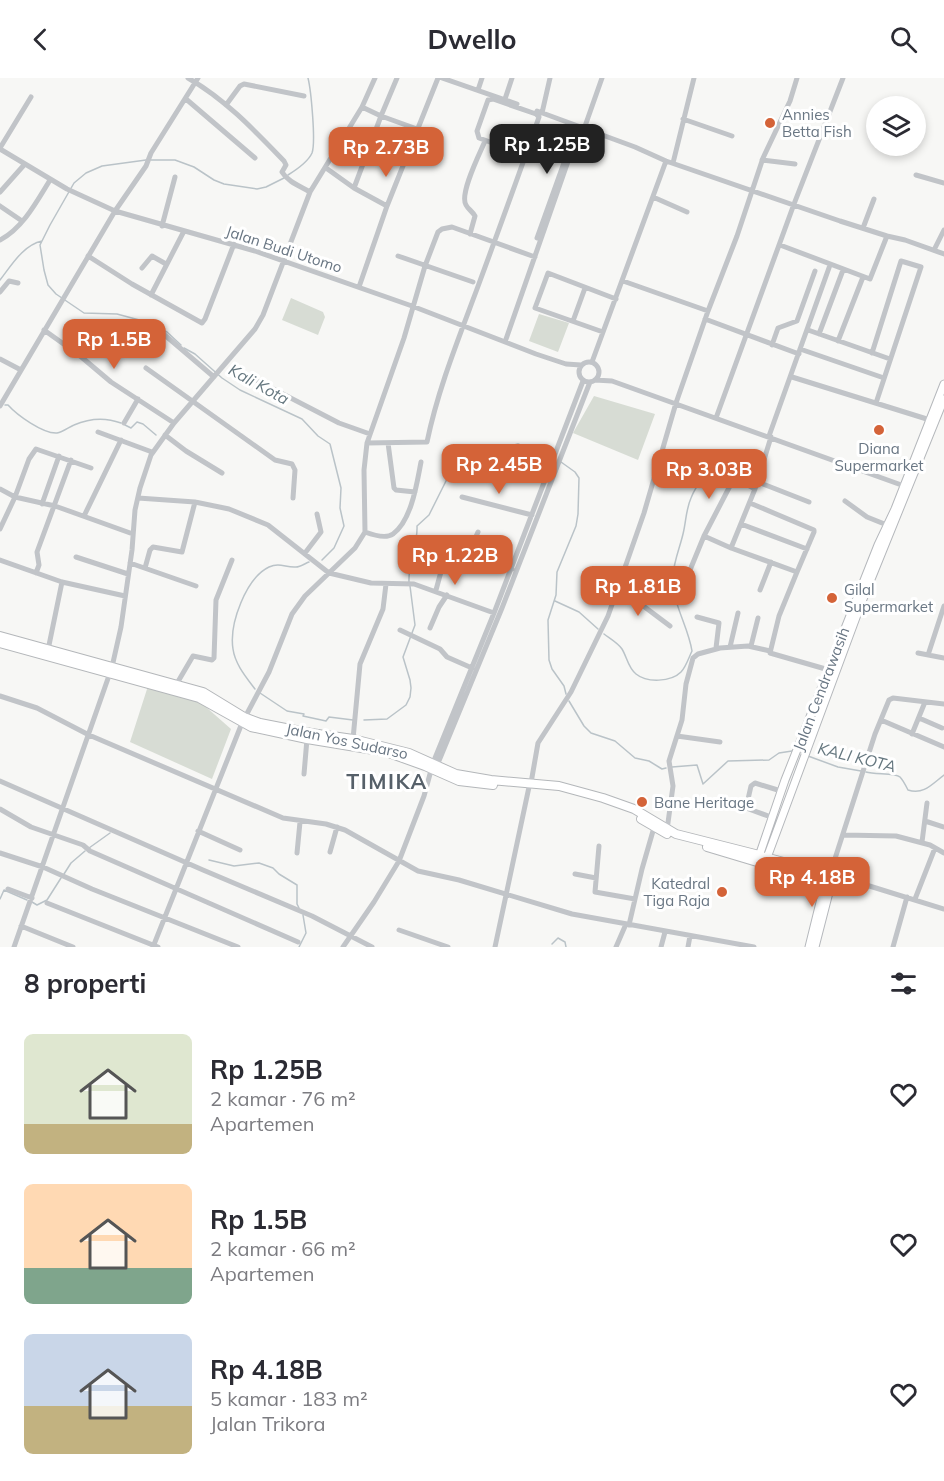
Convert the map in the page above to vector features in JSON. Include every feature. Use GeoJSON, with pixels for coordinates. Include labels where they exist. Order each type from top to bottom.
{"type":"FeatureCollection","features":[{"type":"Feature","properties":{"kind":"highway","name":"Jalan Yos Sudarso"},"geometry":{"type":"LineString","coordinates":[[0,636],[199,698],[243,720],[308,739],[368,748],[464,776],[530,785],[559,786],[603,798],[634,809],[675,838],[762,859]]}},
{"type":"Feature","properties":{"kind":"highway","name":"Jalan Yos Sudarso"},"geometry":{"type":"LineString","coordinates":[[0,643],[176,685],[209,695],[243,720],[353,739],[409,753],[433,768]]}},
{"type":"Feature","properties":{"kind":"highway","name":"Jalan Yos Sudarso"},"geometry":{"type":"LineString","coordinates":[[655,825],[762,859]]}},
{"type":"Feature","properties":{"kind":"main road","name":"Jalan Cendrawasih"},"geometry":{"type":"LineString","coordinates":[[762,859],[794,782],[829,670],[906,487],[944,384]]}},
{"type":"Feature","properties":{"kind":"main road","name":"Jalan Cendrawasih"},"geometry":{"type":"LineString","coordinates":[[762,859],[771,818],[785,780],[816,715],[887,525],[941,413],[944,399]]}},
{"type":"Feature","properties":{"kind":"main road"},"geometry":{"type":"LineString","coordinates":[[785,780],[794,782]]}},
{"type":"Feature","properties":{"kind":"main road","name":"Jalan Yos Sudarso"},"geometry":{"type":"LineString","coordinates":[[762,859],[831,875]]}},
{"type":"Feature","properties":{"kind":"main road"},"geometry":{"type":"LineString","coordinates":[[809,947],[831,875]]}},
{"type":"Feature","properties":{"kind":"main road"},"geometry":{"type":"LineString","coordinates":[[815,947],[831,875]]}},
{"type":"Feature","properties":{"kind":"street"},"geometry":{"type":"LineString","coordinates":[[188,78],[197,80],[226,105],[284,161],[286,165],[282,172],[288,180],[310,192]]}},
{"type":"Feature","properties":{"kind":"street"},"geometry":{"type":"LineString","coordinates":[[14,947],[111,671],[125,596],[138,498],[152,452],[192,401],[255,329],[263,315],[310,192],[363,107],[375,78]]}},
{"type":"Feature","properties":{"kind":"street"},"geometry":{"type":"LineString","coordinates":[[354,188],[397,78]]}},
{"type":"Feature","properties":{"kind":"street"},"geometry":{"type":"LineString","coordinates":[[359,287],[387,206],[440,78],[505,99],[666,161],[944,254]]}},
{"type":"Feature","properties":{"kind":"street"},"geometry":{"type":"LineString","coordinates":[[478,90],[482,78]]}},
{"type":"Feature","properties":{"kind":"street"},"geometry":{"type":"LineString","coordinates":[[505,99],[512,78]]}},
{"type":"Feature","properties":{"kind":"street"},"geometry":{"type":"LineString","coordinates":[[542,113],[550,78]]}},
{"type":"Feature","properties":{"kind":"street"},"geometry":{"type":"LineString","coordinates":[[506,342],[534,257],[602,78]]}},
{"type":"Feature","properties":{"kind":"street"},"geometry":{"type":"LineString","coordinates":[[673,163],[694,78]]}},
{"type":"Feature","properties":{"kind":"street"},"geometry":{"type":"LineString","coordinates":[[495,947],[538,743],[571,692],[608,616],[643,518],[676,403],[705,319],[762,160],[790,101],[797,78]]}},
{"type":"Feature","properties":{"kind":"street"},"geometry":{"type":"LineString","coordinates":[[716,418],[794,204],[843,78]]}},
{"type":"Feature","properties":{"kind":"street"},"geometry":{"type":"LineString","coordinates":[[0,406],[58,305],[197,80]]}},
{"type":"Feature","properties":{"kind":"street"},"geometry":{"type":"LineString","coordinates":[[226,105],[244,84],[304,96]]}},
{"type":"Feature","properties":{"kind":"street"},"geometry":{"type":"LineString","coordinates":[[0,148],[31,97]]}},
{"type":"Feature","properties":{"kind":"street"},"geometry":{"type":"LineString","coordinates":[[186,99],[255,158]]}},
{"type":"Feature","properties":{"kind":"street"},"geometry":{"type":"LineString","coordinates":[[367,443],[427,442],[441,386],[538,120],[539,115],[493,99],[488,100],[477,130],[479,138],[525,155]]}},
{"type":"Feature","properties":{"kind":"street"},"geometry":{"type":"LineString","coordinates":[[363,107],[417,129]]}},
{"type":"Feature","properties":{"kind":"street"},"geometry":{"type":"LineString","coordinates":[[537,238],[574,132],[574,128],[555,120],[546,118],[538,120]]}},
{"type":"Feature","properties":{"kind":"street"},"geometry":{"type":"LineString","coordinates":[[683,119],[732,136]]}},
{"type":"Feature","properties":{"kind":"street"},"geometry":{"type":"LineString","coordinates":[[470,234],[475,216],[465,204],[464,197],[484,141]]}},
{"type":"Feature","properties":{"kind":"street","name":"Jalan Budi Utomo"},"geometry":{"type":"LineString","coordinates":[[0,148],[50,180],[115,211],[234,244],[359,287],[566,364],[579,373]]}},
{"type":"Feature","properties":{"kind":"street"},"geometry":{"type":"LineString","coordinates":[[762,160],[795,164]]}},
{"type":"Feature","properties":{"kind":"street"},"geometry":{"type":"LineString","coordinates":[[592,362],[666,161]]}},
{"type":"Feature","properties":{"kind":"street"},"geometry":{"type":"LineString","coordinates":[[0,192],[24,165]]}},
{"type":"Feature","properties":{"kind":"street"},"geometry":{"type":"LineString","coordinates":[[326,168],[354,188],[387,206]]}},
{"type":"Feature","properties":{"kind":"street"},"geometry":{"type":"LineString","coordinates":[[916,175],[944,183]]}},
{"type":"Feature","properties":{"kind":"street"},"geometry":{"type":"LineString","coordinates":[[162,225],[175,177]]}},
{"type":"Feature","properties":{"kind":"street"},"geometry":{"type":"LineString","coordinates":[[0,240],[12,233],[22,221],[50,180]]}},
{"type":"Feature","properties":{"kind":"street"},"geometry":{"type":"LineString","coordinates":[[653,197],[687,212]]}},
{"type":"Feature","properties":{"kind":"street"},"geometry":{"type":"LineString","coordinates":[[863,228],[874,199]]}},
{"type":"Feature","properties":{"kind":"street"},"geometry":{"type":"LineString","coordinates":[[0,206],[22,221]]}},
{"type":"Feature","properties":{"kind":"street"},"geometry":{"type":"LineString","coordinates":[[47,903],[155,946],[185,861],[243,720],[268,672],[294,611],[305,596],[355,548],[365,532],[364,470],[367,443],[436,237],[442,229],[452,227],[534,257]]}},
{"type":"Feature","properties":{"kind":"street"},"geometry":{"type":"LineString","coordinates":[[934,250],[944,230]]}},
{"type":"Feature","properties":{"kind":"street"},"geometry":{"type":"LineString","coordinates":[[151,295],[183,231]]}},
{"type":"Feature","properties":{"kind":"street"},"geometry":{"type":"LineString","coordinates":[[780,245],[868,279],[872,277],[887,236]]}},
{"type":"Feature","properties":{"kind":"street"},"geometry":{"type":"LineString","coordinates":[[88,256],[202,323],[206,319],[234,244]]}},
{"type":"Feature","properties":{"kind":"street"},"geometry":{"type":"LineString","coordinates":[[142,268],[152,256],[166,264]]}},
{"type":"Feature","properties":{"kind":"street"},"geometry":{"type":"LineString","coordinates":[[399,256],[473,282]]}},
{"type":"Feature","properties":{"kind":"street"},"geometry":{"type":"LineString","coordinates":[[872,353],[903,260],[922,269],[876,403]]}},
{"type":"Feature","properties":{"kind":"street"},"geometry":{"type":"LineString","coordinates":[[731,548],[756,489],[770,437],[830,265]]}},
{"type":"Feature","properties":{"kind":"street"},"geometry":{"type":"LineString","coordinates":[[819,334],[843,270]]}},
{"type":"Feature","properties":{"kind":"street"},"geometry":{"type":"LineString","coordinates":[[772,345],[778,328],[797,321],[815,272]]}},
{"type":"Feature","properties":{"kind":"street"},"geometry":{"type":"LineString","coordinates":[[603,332],[535,308],[548,273],[616,300]]}},
{"type":"Feature","properties":{"kind":"street"},"geometry":{"type":"LineString","coordinates":[[838,340],[862,277]]}},
{"type":"Feature","properties":{"kind":"street"},"geometry":{"type":"LineString","coordinates":[[0,292],[9,281],[18,283]]}},
{"type":"Feature","properties":{"kind":"street"},"geometry":{"type":"LineString","coordinates":[[623,281],[708,311]]}},
{"type":"Feature","properties":{"kind":"street"},"geometry":{"type":"LineString","coordinates":[[573,321],[585,288]]}},
{"type":"Feature","properties":{"kind":"street"},"geometry":{"type":"LineString","coordinates":[[705,319],[772,345],[884,378]]}},
{"type":"Feature","properties":{"kind":"street"},"geometry":{"type":"LineString","coordinates":[[143,327],[160,331],[215,376]]}},
{"type":"Feature","properties":{"kind":"street"},"geometry":{"type":"LineString","coordinates":[[44,330],[111,382],[174,423]]}},
{"type":"Feature","properties":{"kind":"street"},"geometry":{"type":"LineString","coordinates":[[808,330],[890,359]]}},
{"type":"Feature","properties":{"kind":"street"},"geometry":{"type":"LineString","coordinates":[[0,359],[21,370]]}},
{"type":"Feature","properties":{"kind":"street"},"geometry":{"type":"LineString","coordinates":[[592,362],[585,362],[581,365],[579,373],[589,381],[612,381]]}},
{"type":"Feature","properties":{"kind":"street"},"geometry":{"type":"LineString","coordinates":[[592,362],[612,381],[906,487]]}},
{"type":"Feature","properties":{"kind":"street","name":"Jalan Budi Utomo"},"geometry":{"type":"LineString","coordinates":[[566,364],[581,365]]}},
{"type":"Feature","properties":{"kind":"street"},"geometry":{"type":"LineString","coordinates":[[146,368],[275,460],[292,464],[295,470],[293,498]]}},
{"type":"Feature","properties":{"kind":"street"},"geometry":{"type":"LineString","coordinates":[[343,947],[399,861],[472,668],[513,570],[532,515],[589,381],[599,371]]}},
{"type":"Feature","properties":{"kind":"street"},"geometry":{"type":"LineString","coordinates":[[792,377],[930,420]]}},
{"type":"Feature","properties":{"kind":"street"},"geometry":{"type":"LineString","coordinates":[[252,378],[339,423],[370,434]]}},
{"type":"Feature","properties":{"kind":"street"},"geometry":{"type":"LineString","coordinates":[[433,768],[589,381]]}},
{"type":"Feature","properties":{"kind":"street"},"geometry":{"type":"LineString","coordinates":[[124,423],[138,399]]}},
{"type":"Feature","properties":{"kind":"street"},"geometry":{"type":"LineString","coordinates":[[98,432],[152,452]]}},
{"type":"Feature","properties":{"kind":"street"},"geometry":{"type":"LineString","coordinates":[[165,435],[222,473]]}},
{"type":"Feature","properties":{"kind":"street"},"geometry":{"type":"LineString","coordinates":[[84,516],[121,440]]}},
{"type":"Feature","properties":{"kind":"street"},"geometry":{"type":"LineString","coordinates":[[388,442],[394,489],[415,492]]}},
{"type":"Feature","properties":{"kind":"street"},"geometry":{"type":"LineString","coordinates":[[0,529],[34,450],[39,449],[91,468]]}},
{"type":"Feature","properties":{"kind":"street"},"geometry":{"type":"LineString","coordinates":[[42,504],[59,456]]}},
{"type":"Feature","properties":{"kind":"street"},"geometry":{"type":"LineString","coordinates":[[36,573],[39,565],[37,552],[71,460]]}},
{"type":"Feature","properties":{"kind":"street"},"geometry":{"type":"LineString","coordinates":[[365,532],[382,536],[394,534],[408,512],[421,462]]}},
{"type":"Feature","properties":{"kind":"street"},"geometry":{"type":"LineString","coordinates":[[690,570],[704,536],[735,480],[756,489]]}},
{"type":"Feature","properties":{"kind":"street"},"geometry":{"type":"LineString","coordinates":[[758,482],[809,502]]}},
{"type":"Feature","properties":{"kind":"street"},"geometry":{"type":"LineString","coordinates":[[0,489],[15,496],[55,506],[133,534]]}},
{"type":"Feature","properties":{"kind":"street"},"geometry":{"type":"LineString","coordinates":[[462,497],[532,515]]}},
{"type":"Feature","properties":{"kind":"street"},"geometry":{"type":"LineString","coordinates":[[138,498],[195,502],[229,509],[268,525],[329,573],[371,583],[411,584],[436,590],[494,613]]}},
{"type":"Feature","properties":{"kind":"street"},"geometry":{"type":"LineString","coordinates":[[845,501],[867,517],[887,525]]}},
{"type":"Feature","properties":{"kind":"street"},"geometry":{"type":"LineString","coordinates":[[145,568],[150,550],[153,548],[182,552],[195,502]]}},
{"type":"Feature","properties":{"kind":"street"},"geometry":{"type":"LineString","coordinates":[[750,503],[812,528],[814,532],[779,616],[770,651]]}},
{"type":"Feature","properties":{"kind":"street"},"geometry":{"type":"LineString","coordinates":[[304,554],[321,532],[317,514]]}},
{"type":"Feature","properties":{"kind":"street"},"geometry":{"type":"LineString","coordinates":[[741,524],[807,549]]}},
{"type":"Feature","properties":{"kind":"street"},"geometry":{"type":"LineString","coordinates":[[478,532],[471,544],[472,553],[513,570]]}},
{"type":"Feature","properties":{"kind":"street"},"geometry":{"type":"LineString","coordinates":[[704,536],[797,572]]}},
{"type":"Feature","properties":{"kind":"street"},"geometry":{"type":"LineString","coordinates":[[76,557],[128,574]]}},
{"type":"Feature","properties":{"kind":"street"},"geometry":{"type":"LineString","coordinates":[[436,590],[445,557]]}},
{"type":"Feature","properties":{"kind":"street"},"geometry":{"type":"LineString","coordinates":[[0,560],[62,582],[125,596]]}},
{"type":"Feature","properties":{"kind":"street"},"geometry":{"type":"LineString","coordinates":[[176,685],[193,656],[212,660],[214,658],[216,600],[232,560]]}},
{"type":"Feature","properties":{"kind":"street"},"geometry":{"type":"LineString","coordinates":[[760,591],[771,562]]}},
{"type":"Feature","properties":{"kind":"street"},"geometry":{"type":"LineString","coordinates":[[130,563],[196,586]]}},
{"type":"Feature","properties":{"kind":"street"},"geometry":{"type":"LineString","coordinates":[[48,650],[62,582]]}},
{"type":"Feature","properties":{"kind":"street"},"geometry":{"type":"LineString","coordinates":[[353,739],[360,664],[383,609],[386,584]]}},
{"type":"Feature","properties":{"kind":"street"},"geometry":{"type":"LineString","coordinates":[[618,587],[670,626]]}},
{"type":"Feature","properties":{"kind":"street"},"geometry":{"type":"LineString","coordinates":[[430,627],[447,595]]}},
{"type":"Feature","properties":{"kind":"street"},"geometry":{"type":"LineString","coordinates":[[928,655],[944,606]]}},
{"type":"Feature","properties":{"kind":"street"},"geometry":{"type":"LineString","coordinates":[[730,647],[738,614]]}},
{"type":"Feature","properties":{"kind":"street"},"geometry":{"type":"LineString","coordinates":[[697,617],[719,623],[716,648]]}},
{"type":"Feature","properties":{"kind":"street"},"geometry":{"type":"LineString","coordinates":[[751,646],[758,618]]}},
{"type":"Feature","properties":{"kind":"street"},"geometry":{"type":"LineString","coordinates":[[400,630],[440,649],[447,657],[472,668]]}},
{"type":"Feature","properties":{"kind":"street"},"geometry":{"type":"LineString","coordinates":[[668,830],[673,786],[669,761],[682,720],[686,684],[693,658],[716,648],[751,646],[770,651],[773,655],[829,670]]}},
{"type":"Feature","properties":{"kind":"street"},"geometry":{"type":"LineString","coordinates":[[918,652],[944,658]]}},
{"type":"Feature","properties":{"kind":"street"},"geometry":{"type":"LineString","coordinates":[[0,696],[37,708],[89,735],[283,818],[338,827],[417,871],[459,880],[572,914],[754,947]]}},
{"type":"Feature","properties":{"kind":"street"},"geometry":{"type":"LineString","coordinates":[[944,704],[890,698],[875,734],[831,875],[944,909]]}},
{"type":"Feature","properties":{"kind":"street"},"geometry":{"type":"LineString","coordinates":[[912,734],[925,702]]}},
{"type":"Feature","properties":{"kind":"street"},"geometry":{"type":"LineString","coordinates":[[919,718],[942,728]]}},
{"type":"Feature","properties":{"kind":"street"},"geometry":{"type":"LineString","coordinates":[[881,720],[944,747]]}},
{"type":"Feature","properties":{"kind":"street"},"geometry":{"type":"LineString","coordinates":[[677,736],[720,742]]}},
{"type":"Feature","properties":{"kind":"street"},"geometry":{"type":"LineString","coordinates":[[304,774],[308,739]]}},
{"type":"Feature","properties":{"kind":"street"},"geometry":{"type":"LineString","coordinates":[[0,781],[300,911],[372,947]]}},
{"type":"Feature","properties":{"kind":"street"},"geometry":{"type":"LineString","coordinates":[[771,818],[746,808],[751,786],[755,783],[782,791]]}},
{"type":"Feature","properties":{"kind":"street"},"geometry":{"type":"LineString","coordinates":[[922,842],[927,803]]}},
{"type":"Feature","properties":{"kind":"street"},"geometry":{"type":"LineString","coordinates":[[0,809],[31,827],[83,845],[90,851],[298,942]]}},
{"type":"Feature","properties":{"kind":"street"},"geometry":{"type":"LineString","coordinates":[[925,821],[944,826]]}},
{"type":"Feature","properties":{"kind":"street"},"geometry":{"type":"LineString","coordinates":[[297,853],[300,822]]}},
{"type":"Feature","properties":{"kind":"street"},"geometry":{"type":"LineString","coordinates":[[616,947],[628,925],[655,825]]}},
{"type":"Feature","properties":{"kind":"street"},"geometry":{"type":"LineString","coordinates":[[330,852],[338,827]]}},
{"type":"Feature","properties":{"kind":"street"},"geometry":{"type":"LineString","coordinates":[[198,831],[240,850]]}},
{"type":"Feature","properties":{"kind":"street"},"geometry":{"type":"LineString","coordinates":[[843,835],[896,836],[922,842],[944,853]]}},
{"type":"Feature","properties":{"kind":"street"},"geometry":{"type":"LineString","coordinates":[[599,846],[596,893],[635,899]]}},
{"type":"Feature","properties":{"kind":"street"},"geometry":{"type":"LineString","coordinates":[[915,899],[935,848]]}},
{"type":"Feature","properties":{"kind":"street"},"geometry":{"type":"LineString","coordinates":[[0,853],[43,867],[238,947]]}},
{"type":"Feature","properties":{"kind":"street"},"geometry":{"type":"LineString","coordinates":[[576,874],[596,878]]}},
{"type":"Feature","properties":{"kind":"street"},"geometry":{"type":"LineString","coordinates":[[8,890],[31,901]]}},
{"type":"Feature","properties":{"kind":"street"},"geometry":{"type":"LineString","coordinates":[[893,947],[908,897]]}},
{"type":"Feature","properties":{"kind":"street"},"geometry":{"type":"LineString","coordinates":[[21,926],[73,947]]}},
{"type":"Feature","properties":{"kind":"street"},"geometry":{"type":"LineString","coordinates":[[399,930],[448,947]]}},
{"type":"Feature","properties":{"kind":"street"},"geometry":{"type":"LineString","coordinates":[[661,947],[665,932]]}},
{"type":"Feature","properties":{"kind":"street"},"geometry":{"type":"LineString","coordinates":[[688,947],[690,936]]}},
{"type":"Feature","properties":{"kind":"shaded area"},"geometry":{"type":"Polygon","coordinates":[[[291,298],[323,312],[325,317],[318,335],[282,320],[291,298]]]}},
{"type":"Feature","properties":{"kind":"shaded area"},"geometry":{"type":"Polygon","coordinates":[[[539,314],[569,323],[558,352],[529,341],[539,314]]]}},
{"type":"Feature","properties":{"kind":"shaded area"},"geometry":{"type":"Polygon","coordinates":[[[594,396],[655,414],[638,460],[573,433],[594,396]]]}},
{"type":"Feature","properties":{"kind":"shaded area"},"geometry":{"type":"Polygon","coordinates":[[[148,686],[198,700],[231,729],[212,779],[130,742],[148,686]]]}},
{"type":"Feature","properties":{"kind":"waterway","name":"Kali Kota"},"geometry":{"type":"LineString","coordinates":[[288,175],[305,163],[312,153],[312,104],[308,78]]}},
{"type":"Feature","properties":{"kind":"waterway","name":"Kali Kota"},"geometry":{"type":"LineString","coordinates":[[146,160],[102,166],[86,173],[74,183],[40,245],[44,270],[48,285],[56,294],[84,313],[117,314],[143,321],[167,332],[181,345]]}},
{"type":"Feature","properties":{"kind":"waterway","name":"Kali Kota"},"geometry":{"type":"LineString","coordinates":[[151,160],[175,160],[194,167],[224,184],[257,189],[284,178]]}},
{"type":"Feature","properties":{"kind":"waterway"},"geometry":{"type":"LineString","coordinates":[[0,280],[23,251],[42,241]]}},
{"type":"Feature","properties":{"kind":"waterway","name":"Kali Kota"},"geometry":{"type":"LineString","coordinates":[[184,348],[195,354],[222,378],[240,390],[302,419],[318,436],[330,444],[341,488],[340,508],[344,526],[334,548],[322,560]]}},
{"type":"Feature","properties":{"kind":"waterway"},"geometry":{"type":"LineString","coordinates":[[5,405],[31,423],[57,433],[92,420],[103,419],[121,423]]}},
{"type":"Feature","properties":{"kind":"waterway"},"geometry":{"type":"LineString","coordinates":[[125,425],[131,428],[137,422],[156,435]]}},
{"type":"Feature","properties":{"kind":"waterway","name":"KALI KOTA"},"geometry":{"type":"LineString","coordinates":[[409,582],[417,526],[429,515],[450,473],[464,458],[518,444],[551,457]]}},
{"type":"Feature","properties":{"kind":"waterway"},"geometry":{"type":"LineString","coordinates":[[604,634],[620,647],[631,669],[641,677],[652,680],[665,679],[681,672],[692,651],[677,604],[673,575],[689,502],[702,480],[720,465],[740,457],[762,456]]}},
{"type":"Feature","properties":{"kind":"waterway","name":"KALI KOTA"},"geometry":{"type":"LineString","coordinates":[[561,462],[575,472],[579,478],[576,526],[557,572],[556,595],[548,620],[549,660],[566,694]]}},
{"type":"Feature","properties":{"kind":"waterway","name":"KALI KOTA"},"geometry":{"type":"LineString","coordinates":[[255,689],[238,665],[232,639],[237,615],[246,591],[253,581],[269,567],[276,565],[298,567],[309,562]]}},
{"type":"Feature","properties":{"kind":"waterway","name":"KALI KOTA"},"geometry":{"type":"LineString","coordinates":[[364,720],[387,719],[406,705],[410,697],[410,680],[403,657],[415,625],[410,586]]}},
{"type":"Feature","properties":{"kind":"waterway"},"geometry":{"type":"LineString","coordinates":[[555,601],[579,612],[598,629]]}},
{"type":"Feature","properties":{"kind":"waterway","name":"KALI KOTA"},"geometry":{"type":"LineString","coordinates":[[260,693],[287,711],[304,714],[303,716],[326,721],[329,717],[353,720]]}},
{"type":"Feature","properties":{"kind":"waterway","name":"KALI KOTA"},"geometry":{"type":"LineString","coordinates":[[569,701],[584,726],[591,733],[615,741],[635,758],[649,761],[662,769],[666,768]]}},
{"type":"Feature","properties":{"kind":"waterway","name":"KALI KOTA"},"geometry":{"type":"LineString","coordinates":[[672,767],[697,765],[703,784],[728,761],[769,760],[779,753],[792,751]]}},
{"type":"Feature","properties":{"kind":"waterway","name":"KALI KOTA"},"geometry":{"type":"LineString","coordinates":[[808,756],[838,767],[861,771]]}},
{"type":"Feature","properties":{"kind":"waterway","name":"KALI KOTA"},"geometry":{"type":"LineString","coordinates":[[866,772],[897,775],[908,790],[914,791],[928,788],[944,775]]}},
{"type":"Feature","properties":{"kind":"waterway"},"geometry":{"type":"LineString","coordinates":[[89,848],[110,833]]}},
{"type":"Feature","properties":{"kind":"waterway"},"geometry":{"type":"LineString","coordinates":[[64,874],[71,863],[85,851]]}},
{"type":"Feature","properties":{"kind":"waterway"},"geometry":{"type":"LineString","coordinates":[[209,860],[234,866],[259,863],[273,868],[297,885],[299,908]]}},
{"type":"Feature","properties":{"kind":"waterway"},"geometry":{"type":"LineString","coordinates":[[32,902],[37,905],[47,900],[61,878]]}},
{"type":"Feature","properties":{"kind":"waterway"},"geometry":{"type":"LineString","coordinates":[[0,899],[4,890],[27,900]]}},
{"type":"Feature","properties":{"kind":"waterway"},"geometry":{"type":"LineString","coordinates":[[299,947],[306,933],[303,915]]}},
{"type":"Feature","properties":{"kind":"waterway"},"geometry":{"type":"LineString","coordinates":[[552,944],[558,938],[565,942],[566,947]]}},
{"type":"Feature","properties":{"kind":"place","name":"Annies Betta Fish"},"geometry":{"type":"Point","coordinates":[770,123]}},
{"type":"Feature","properties":{"kind":"place","name":"Diana Supermarket"},"geometry":{"type":"Point","coordinates":[879,430]}},
{"type":"Feature","properties":{"kind":"place","name":"Gilal Supermarket"},"geometry":{"type":"Point","coordinates":[832,598]}},
{"type":"Feature","properties":{"kind":"place","name":"Bane Heritage"},"geometry":{"type":"Point","coordinates":[642,802]}},
{"type":"Feature","properties":{"kind":"place","name":"Katedral Tiga Raja"},"geometry":{"type":"Point","coordinates":[722,892]}},
{"type":"Feature","properties":{"kind":"district","name":"TIMIKA"},"geometry":{"type":"Point","coordinates":[387,781]}}]}
